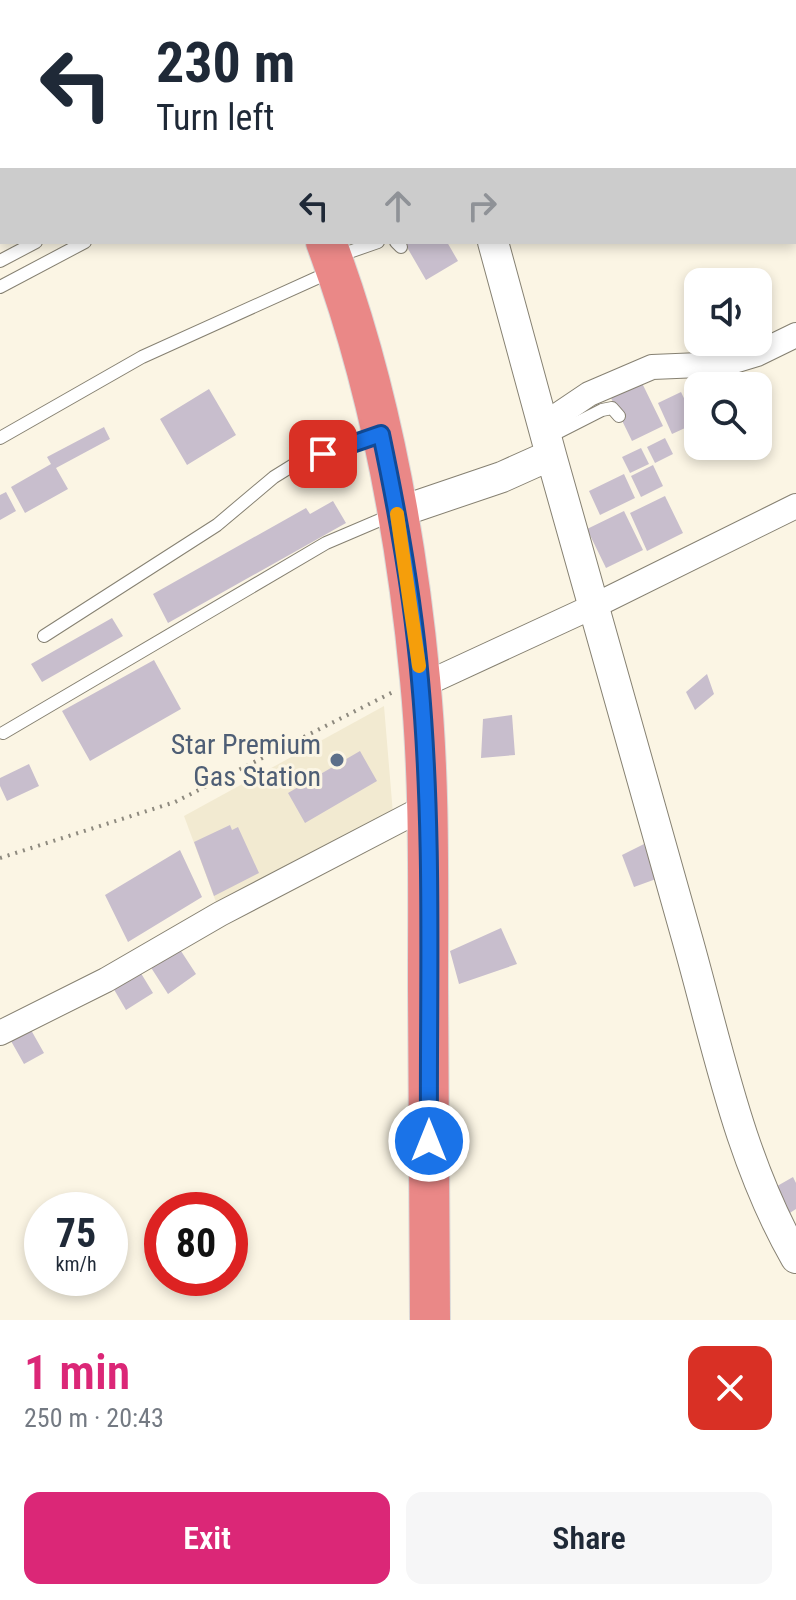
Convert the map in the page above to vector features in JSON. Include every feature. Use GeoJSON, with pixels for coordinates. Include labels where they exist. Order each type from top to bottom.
{"type":"FeatureCollection","features":[{"type":"Feature","properties":{"kind":"highway"},"geometry":{"type":"LineString","coordinates":[[331,256],[364,363],[381,434],[408,578],[420,683],[427,806],[430,1320]]}},
{"type":"Feature","properties":{"kind":"street"},"geometry":{"type":"LineString","coordinates":[[494,244],[731,1102],[766,1202],[796,1258]]}},
{"type":"Feature","properties":{"kind":"street"},"geometry":{"type":"LineString","coordinates":[[396,513],[502,477],[547,439],[589,394],[652,367],[724,364],[757,354],[796,335]]}},
{"type":"Feature","properties":{"kind":"street"},"geometry":{"type":"LineString","coordinates":[[420,683],[594,606],[796,506]]}},
{"type":"Feature","properties":{"kind":"street"},"geometry":{"type":"LineString","coordinates":[[0,1033],[106,980],[220,914],[427,806]]}},
{"type":"Feature","properties":{"kind":"lane"},"geometry":{"type":"LineString","coordinates":[[0,261],[32,244]]}},
{"type":"Feature","properties":{"kind":"lane"},"geometry":{"type":"LineString","coordinates":[[0,287],[81,244]]}},
{"type":"Feature","properties":{"kind":"lane"},"geometry":{"type":"LineString","coordinates":[[0,438],[142,357],[331,256],[371,244]]}},
{"type":"Feature","properties":{"kind":"lane"},"geometry":{"type":"LineString","coordinates":[[547,439],[602,410],[612,408],[619,416]]}},
{"type":"Feature","properties":{"kind":"lane"},"geometry":{"type":"LineString","coordinates":[[44,636],[217,525],[274,477],[295,464],[381,434]]}},
{"type":"Feature","properties":{"kind":"lane"},"geometry":{"type":"LineString","coordinates":[[3,733],[326,543],[396,513]]}},
{"type":"Feature","properties":{"kind":"path"},"geometry":{"type":"LineString","coordinates":[[0,858],[175,802],[420,683]]}},
{"type":"Feature","properties":{"kind":"shaded area","name":"Star Premium Gas Station"},"geometry":{"type":"Polygon","coordinates":[[[384,706],[393,814],[216,902],[184,816],[384,706]]]}},
{"type":"Feature","properties":{"kind":"building"},"geometry":{"type":"Polygon","coordinates":[[[405,244],[448,244],[458,261],[426,280],[405,244]]]}},
{"type":"Feature","properties":{"kind":"building"},"geometry":{"type":"Polygon","coordinates":[[[642,383],[663,426],[632,441],[611,398],[642,383]]]}},
{"type":"Feature","properties":{"kind":"building"},"geometry":{"type":"Polygon","coordinates":[[[209,389],[236,435],[187,465],[160,419],[209,389]]]}},
{"type":"Feature","properties":{"kind":"building"},"geometry":{"type":"Polygon","coordinates":[[[681,392],[684,398],[684,428],[672,434],[658,403],[681,392]]]}},
{"type":"Feature","properties":{"kind":"building"},"geometry":{"type":"Polygon","coordinates":[[[104,427],[110,439],[56,468],[68,489],[25,513],[11,487],[51,464],[47,457],[104,427]]]}},
{"type":"Feature","properties":{"kind":"building"},"geometry":{"type":"Polygon","coordinates":[[[665,438],[673,454],[655,463],[647,447],[665,438]]]}},
{"type":"Feature","properties":{"kind":"building"},"geometry":{"type":"Polygon","coordinates":[[[641,448],[649,464],[630,473],[622,457],[641,448]]]}},
{"type":"Feature","properties":{"kind":"building"},"geometry":{"type":"Polygon","coordinates":[[[653,465],[663,486],[641,497],[631,476],[653,465]]]}},
{"type":"Feature","properties":{"kind":"building"},"geometry":{"type":"Polygon","coordinates":[[[624,474],[635,498],[600,515],[589,491],[624,474]]]}},
{"type":"Feature","properties":{"kind":"building"},"geometry":{"type":"Polygon","coordinates":[[[6,492],[16,511],[0,520],[0,495],[6,492]]]}},
{"type":"Feature","properties":{"kind":"building"},"geometry":{"type":"Polygon","coordinates":[[[665,496],[683,533],[647,551],[630,513],[665,496]]]}},
{"type":"Feature","properties":{"kind":"building"},"geometry":{"type":"Polygon","coordinates":[[[333,501],[346,523],[168,623],[153,594],[306,508],[310,514],[333,501]]]}},
{"type":"Feature","properties":{"kind":"building"},"geometry":{"type":"Polygon","coordinates":[[[624,511],[643,550],[606,568],[587,529],[624,511]]]}},
{"type":"Feature","properties":{"kind":"building"},"geometry":{"type":"Polygon","coordinates":[[[112,618],[123,636],[42,682],[31,664],[112,618]]]}},
{"type":"Feature","properties":{"kind":"building"},"geometry":{"type":"Polygon","coordinates":[[[154,660],[181,709],[90,761],[62,711],[154,660]]]}},
{"type":"Feature","properties":{"kind":"building"},"geometry":{"type":"Polygon","coordinates":[[[707,674],[714,694],[695,710],[686,692],[707,674]]]}},
{"type":"Feature","properties":{"kind":"building"},"geometry":{"type":"Polygon","coordinates":[[[512,715],[515,755],[481,758],[483,719],[512,715]]]}},
{"type":"Feature","properties":{"kind":"building"},"geometry":{"type":"Polygon","coordinates":[[[360,751],[377,781],[305,823],[288,793],[360,751]]]}},
{"type":"Feature","properties":{"kind":"building"},"geometry":{"type":"Polygon","coordinates":[[[29,764],[39,786],[7,801],[0,778],[29,764]]]}},
{"type":"Feature","properties":{"kind":"building"},"geometry":{"type":"Polygon","coordinates":[[[230,825],[232,830],[238,827],[259,873],[214,896],[194,842],[230,825]]]}},
{"type":"Feature","properties":{"kind":"building"},"geometry":{"type":"Polygon","coordinates":[[[644,844],[656,879],[634,887],[622,855],[644,844]]]}},
{"type":"Feature","properties":{"kind":"building"},"geometry":{"type":"Polygon","coordinates":[[[180,850],[202,897],[128,942],[105,895],[180,850]]]}},
{"type":"Feature","properties":{"kind":"building"},"geometry":{"type":"Polygon","coordinates":[[[501,928],[517,964],[459,984],[450,951],[501,928]]]}},
{"type":"Feature","properties":{"kind":"building"},"geometry":{"type":"Polygon","coordinates":[[[179,948],[196,974],[168,994],[150,966],[179,948]]]}},
{"type":"Feature","properties":{"kind":"building"},"geometry":{"type":"Polygon","coordinates":[[[139,970],[153,993],[126,1010],[112,986],[139,970]]]}},
{"type":"Feature","properties":{"kind":"building"},"geometry":{"type":"Polygon","coordinates":[[[31,1030],[44,1053],[24,1064],[11,1041],[31,1030]]]}},
{"type":"Feature","properties":{"kind":"building"},"geometry":{"type":"Polygon","coordinates":[[[793,1177],[796,1183],[796,1209],[785,1216],[772,1189],[793,1177]]]}},
{"type":"Feature","properties":{"kind":"slow traffic"},"geometry":{"type":"LineString","coordinates":[[397,514],[419,666]]}},
{"type":"Feature","properties":{"kind":"place","name":"Star Premium Gas Station"},"geometry":{"type":"Point","coordinates":[337,760]}},
{"type":"Feature","properties":{"kind":"route"},"geometry":{"type":"LineString","coordinates":[[323,454],[381,434],[406,567],[420,680],[427,806],[429,1141]]}}]}
